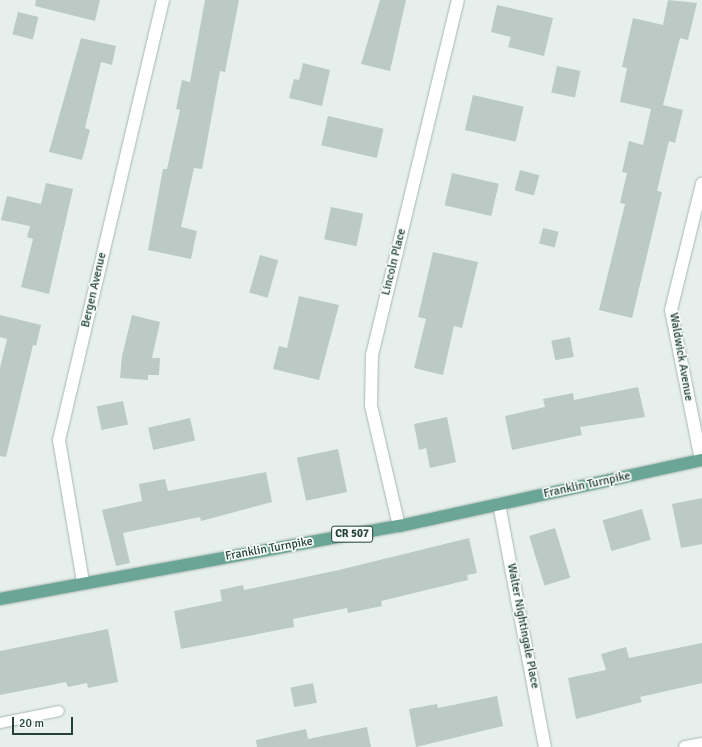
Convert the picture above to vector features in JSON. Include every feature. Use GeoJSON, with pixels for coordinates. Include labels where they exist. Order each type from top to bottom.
{"type":"FeatureCollection","features":[{"type":"Feature","properties":{"kind":"main road","name":"Franklin Turnpike"},"geometry":{"type":"LineString","coordinates":[[0,599],[83,582],[399,526],[702,460]]}},
{"type":"Feature","properties":{"kind":"street","name":"Bergen Avenue"},"geometry":{"type":"LineString","coordinates":[[83,582],[59,440],[164,0]]}},
{"type":"Feature","properties":{"kind":"street","name":"Lincoln Place"},"geometry":{"type":"LineString","coordinates":[[399,526],[371,406],[372,355],[458,0]]}},
{"type":"Feature","properties":{"kind":"street","name":"Waldwick Avenue"},"geometry":{"type":"LineString","coordinates":[[702,184],[672,310],[702,460]]}},
{"type":"Feature","properties":{"kind":"street","name":"Walter Nightingale Place"},"geometry":{"type":"LineString","coordinates":[[499,504],[546,747]]}},
{"type":"Feature","properties":{"kind":"street"},"geometry":{"type":"LineString","coordinates":[[685,747],[702,744]]}},
{"type":"Feature","properties":{"kind":"lane"},"geometry":{"type":"LineString","coordinates":[[0,723],[59,711]]}},
{"type":"Feature","properties":{"kind":"building"},"geometry":{"type":"Polygon","coordinates":[[[36,0],[100,0],[95,21],[35,6],[36,0]]]}},
{"type":"Feature","properties":{"kind":"building"},"geometry":{"type":"Polygon","coordinates":[[[205,0],[239,0],[225,72],[220,71],[202,169],[194,168],[181,227],[197,231],[191,259],[148,250],[163,169],[167,169],[180,110],[176,109],[182,80],[190,82],[205,0]]]}},
{"type":"Feature","properties":{"kind":"building"},"geometry":{"type":"Polygon","coordinates":[[[380,0],[406,0],[390,71],[361,64],[380,0]]]}},
{"type":"Feature","properties":{"kind":"building"},"geometry":{"type":"Polygon","coordinates":[[[668,0],[697,3],[688,40],[680,38],[663,105],[683,110],[675,143],[669,141],[657,191],[662,192],[632,318],[599,310],[625,204],[620,203],[627,173],[622,172],[629,141],[643,145],[651,109],[620,102],[627,68],[622,67],[633,18],[663,25],[668,0]]]}},
{"type":"Feature","properties":{"kind":"building"},"geometry":{"type":"Polygon","coordinates":[[[497,5],[553,18],[544,56],[508,47],[511,37],[491,32],[497,5]]]}},
{"type":"Feature","properties":{"kind":"building"},"geometry":{"type":"Polygon","coordinates":[[[18,12],[38,17],[33,39],[12,34],[18,12]]]}},
{"type":"Feature","properties":{"kind":"building"},"geometry":{"type":"Polygon","coordinates":[[[81,38],[116,46],[112,65],[101,62],[85,128],[90,130],[82,160],[49,152],[81,38]]]}},
{"type":"Feature","properties":{"kind":"building"},"geometry":{"type":"Polygon","coordinates":[[[303,63],[330,70],[322,106],[289,98],[294,79],[299,80],[303,63]]]}},
{"type":"Feature","properties":{"kind":"building"},"geometry":{"type":"Polygon","coordinates":[[[557,66],[580,71],[575,97],[551,92],[557,66]]]}},
{"type":"Feature","properties":{"kind":"building"},"geometry":{"type":"Polygon","coordinates":[[[473,95],[524,107],[516,142],[465,130],[473,95]]]}},
{"type":"Feature","properties":{"kind":"building"},"geometry":{"type":"Polygon","coordinates":[[[328,116],[384,129],[377,158],[321,145],[328,116]]]}},
{"type":"Feature","properties":{"kind":"building"},"geometry":{"type":"Polygon","coordinates":[[[520,170],[539,175],[534,195],[515,190],[520,170]]]}},
{"type":"Feature","properties":{"kind":"building"},"geometry":{"type":"Polygon","coordinates":[[[452,173],[499,184],[491,216],[445,205],[452,173]]]}},
{"type":"Feature","properties":{"kind":"building"},"geometry":{"type":"Polygon","coordinates":[[[46,183],[73,189],[49,294],[21,287],[33,239],[27,237],[30,226],[1,220],[7,196],[41,204],[46,183]]]}},
{"type":"Feature","properties":{"kind":"building"},"geometry":{"type":"Polygon","coordinates":[[[331,207],[363,214],[356,246],[324,239],[331,207]]]}},
{"type":"Feature","properties":{"kind":"building"},"geometry":{"type":"Polygon","coordinates":[[[543,228],[559,232],[555,247],[539,244],[543,228]]]}},
{"type":"Feature","properties":{"kind":"building"},"geometry":{"type":"Polygon","coordinates":[[[433,252],[478,262],[462,328],[454,326],[443,375],[414,368],[426,319],[418,317],[433,252]]]}},
{"type":"Feature","properties":{"kind":"building"},"geometry":{"type":"Polygon","coordinates":[[[260,255],[278,260],[268,298],[249,292],[260,255]]]}},
{"type":"Feature","properties":{"kind":"building"},"geometry":{"type":"Polygon","coordinates":[[[299,296],[339,305],[319,380],[273,369],[279,346],[287,348],[299,296]]]}},
{"type":"Feature","properties":{"kind":"building"},"geometry":{"type":"Polygon","coordinates":[[[0,315],[41,325],[36,346],[33,345],[6,457],[0,456],[0,368],[7,339],[0,337],[0,315]]]}},
{"type":"Feature","properties":{"kind":"building"},"geometry":{"type":"Polygon","coordinates":[[[132,315],[160,322],[152,358],[160,358],[159,375],[148,375],[148,380],[120,378],[122,356],[132,315]]]}},
{"type":"Feature","properties":{"kind":"building"},"geometry":{"type":"Polygon","coordinates":[[[570,337],[574,357],[555,360],[551,341],[570,337]]]}},
{"type":"Feature","properties":{"kind":"building"},"geometry":{"type":"Polygon","coordinates":[[[638,387],[645,417],[580,427],[582,435],[512,450],[505,416],[545,407],[543,399],[573,393],[574,400],[638,387]]]}},
{"type":"Feature","properties":{"kind":"building"},"geometry":{"type":"Polygon","coordinates":[[[123,401],[128,424],[102,430],[97,407],[123,401]]]}},
{"type":"Feature","properties":{"kind":"building"},"geometry":{"type":"Polygon","coordinates":[[[447,417],[456,462],[430,468],[426,448],[419,450],[414,424],[447,417]]]}},
{"type":"Feature","properties":{"kind":"building"},"geometry":{"type":"Polygon","coordinates":[[[190,418],[195,440],[153,450],[148,428],[190,418]]]}},
{"type":"Feature","properties":{"kind":"building"},"geometry":{"type":"Polygon","coordinates":[[[338,449],[347,492],[306,501],[297,458],[338,449]]]}},
{"type":"Feature","properties":{"kind":"building"},"geometry":{"type":"Polygon","coordinates":[[[266,472],[272,502],[201,521],[200,517],[123,533],[130,563],[116,566],[102,510],[142,501],[139,484],[165,479],[168,491],[266,472]]]}},
{"type":"Feature","properties":{"kind":"building"},"geometry":{"type":"Polygon","coordinates":[[[702,498],[702,544],[681,548],[672,504],[702,498]]]}},
{"type":"Feature","properties":{"kind":"building"},"geometry":{"type":"Polygon","coordinates":[[[642,509],[651,540],[611,551],[603,520],[642,509]]]}},
{"type":"Feature","properties":{"kind":"building"},"geometry":{"type":"Polygon","coordinates":[[[555,528],[570,578],[544,586],[529,536],[555,528]]]}},
{"type":"Feature","properties":{"kind":"building"},"geometry":{"type":"Polygon","coordinates":[[[469,538],[477,573],[467,575],[468,580],[381,601],[382,606],[348,613],[347,608],[293,619],[294,627],[181,649],[174,611],[222,601],[220,590],[243,585],[244,590],[339,570],[469,538]]]}},
{"type":"Feature","properties":{"kind":"building"},"geometry":{"type":"Polygon","coordinates":[[[108,629],[118,682],[88,688],[87,683],[68,687],[66,682],[0,695],[0,651],[108,629]]]}},
{"type":"Feature","properties":{"kind":"building"},"geometry":{"type":"Polygon","coordinates":[[[702,643],[702,683],[640,697],[642,702],[576,719],[568,678],[606,670],[601,654],[626,647],[629,658],[702,643]]]}},
{"type":"Feature","properties":{"kind":"building"},"geometry":{"type":"Polygon","coordinates":[[[313,683],[317,703],[294,707],[290,687],[313,683]]]}},
{"type":"Feature","properties":{"kind":"building"},"geometry":{"type":"Polygon","coordinates":[[[497,696],[503,726],[416,747],[409,709],[437,704],[438,708],[497,696]]]}},
{"type":"Feature","properties":{"kind":"building"},"geometry":{"type":"Polygon","coordinates":[[[367,727],[371,747],[257,747],[256,740],[306,729],[308,739],[367,727]]]}}]}
